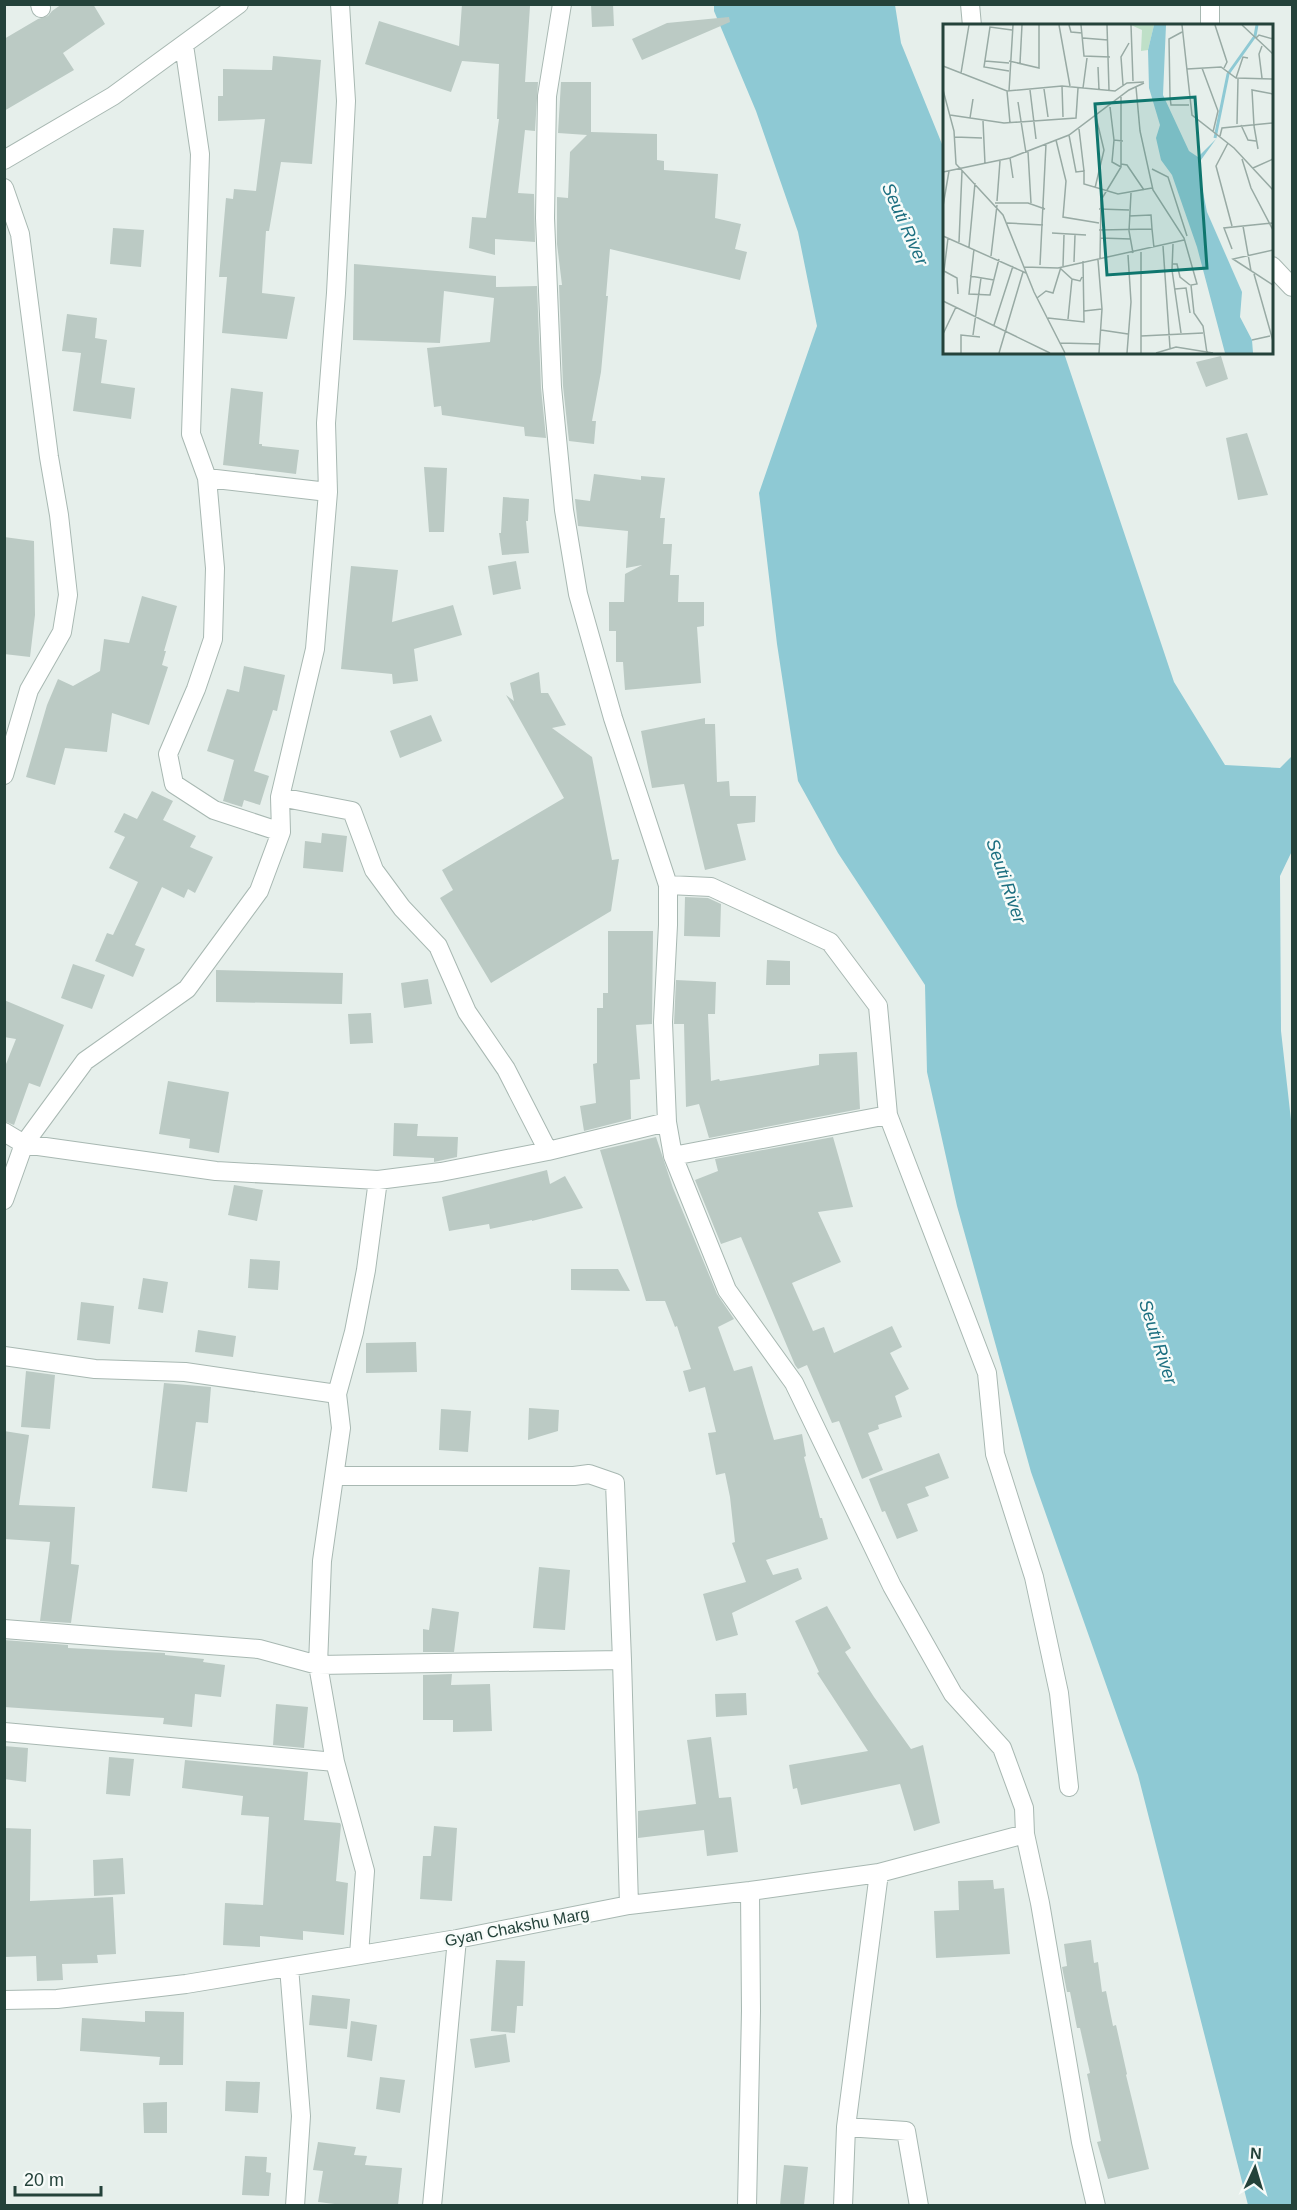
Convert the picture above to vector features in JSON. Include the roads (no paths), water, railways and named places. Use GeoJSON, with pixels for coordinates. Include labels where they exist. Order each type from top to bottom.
{"type":"FeatureCollection","features":[{"type":"Feature","properties":{"kind":"street"},"geometry":{"type":"LineString","coordinates":[[4,160],[113,96],[239,4]]}},
{"type":"Feature","properties":{"kind":"street"},"geometry":{"type":"LineString","coordinates":[[4,1200],[24,1144],[85,1061],[187,989],[259,891],[281,832],[280,797],[315,649],[328,492],[326,423],[336,293],[346,101],[340,4]]}},
{"type":"Feature","properties":{"kind":"street"},"geometry":{"type":"LineString","coordinates":[[562,4],[547,96],[545,218],[552,387],[564,510],[578,594],[614,718],[668,885],[663,1022],[667,1122],[673,1156],[727,1290],[794,1383],[892,1586],[953,1694],[1002,1748],[1024,1808],[1025,1834],[1040,1903],[1081,2142],[1096,2205]]}},
{"type":"Feature","properties":{"kind":"street"},"geometry":{"type":"LineString","coordinates":[[970,4],[972,24]]}},
{"type":"Feature","properties":{"kind":"street"},"geometry":{"type":"LineString","coordinates":[[1210,4],[1210,24]]}},
{"type":"Feature","properties":{"kind":"street"},"geometry":{"type":"LineString","coordinates":[[184,45],[200,154],[191,434],[207,478],[215,568],[213,639],[196,689],[168,754],[174,784],[214,810],[281,832]]}},
{"type":"Feature","properties":{"kind":"street"},"geometry":{"type":"LineString","coordinates":[[4,188],[20,234],[68,595],[62,632],[29,690],[4,775]]}},
{"type":"Feature","properties":{"kind":"street"},"geometry":{"type":"LineString","coordinates":[[1273,267],[1293,288]]}},
{"type":"Feature","properties":{"kind":"street"},"geometry":{"type":"LineString","coordinates":[[207,478],[328,492]]}},
{"type":"Feature","properties":{"kind":"street"},"geometry":{"type":"LineString","coordinates":[[280,797],[352,811],[374,870],[402,908],[438,946],[467,1012],[506,1069],[548,1150]]}},
{"type":"Feature","properties":{"kind":"street"},"geometry":{"type":"LineString","coordinates":[[668,885],[711,886],[830,942],[878,1006],[888,1115],[987,1373],[995,1454],[1034,1577],[1059,1693],[1070,1786]]}},
{"type":"Feature","properties":{"kind":"street"},"geometry":{"type":"LineString","coordinates":[[673,1156],[888,1115]]}},
{"type":"Feature","properties":{"kind":"street"},"geometry":{"type":"LineString","coordinates":[[4,1132],[24,1144],[216,1171],[378,1180],[441,1172],[667,1122]]}},
{"type":"Feature","properties":{"kind":"street"},"geometry":{"type":"LineString","coordinates":[[359,1955],[365,1871],[335,1762],[318,1665],[322,1561],[341,1428],[336,1394],[354,1332],[378,1180]]}},
{"type":"Feature","properties":{"kind":"street"},"geometry":{"type":"LineString","coordinates":[[4,1356],[95,1369],[185,1372],[336,1394]]}},
{"type":"Feature","properties":{"kind":"street"},"geometry":{"type":"LineString","coordinates":[[335,1476],[574,1476],[589,1474],[615,1483],[629,1905]]}},
{"type":"Feature","properties":{"kind":"street"},"geometry":{"type":"LineString","coordinates":[[4,1629],[259,1649],[318,1665],[622,1659]]}},
{"type":"Feature","properties":{"kind":"street"},"geometry":{"type":"LineString","coordinates":[[4,1732],[335,1762]]}},
{"type":"Feature","properties":{"kind":"street","name":"Gyan Chakshu Marg"},"geometry":{"type":"LineString","coordinates":[[4,2000],[57,1999],[186,1983],[458,1940],[629,1905],[879,1873],[1025,1834]]}},
{"type":"Feature","properties":{"kind":"street"},"geometry":{"type":"LineString","coordinates":[[843,2205],[846,2127],[879,1873]]}},
{"type":"Feature","properties":{"kind":"street"},"geometry":{"type":"LineString","coordinates":[[747,2205],[751,2011],[750,1891]]}},
{"type":"Feature","properties":{"kind":"street"},"geometry":{"type":"LineString","coordinates":[[432,2205],[458,1940]]}},
{"type":"Feature","properties":{"kind":"street"},"geometry":{"type":"LineString","coordinates":[[289,1967],[300,2116],[295,2205]]}},
{"type":"Feature","properties":{"kind":"street"},"geometry":{"type":"LineString","coordinates":[[846,2127],[906,2132],[919,2205]]}},
{"type":"Feature","properties":{"kind":"water","name":"Seuti River"},"geometry":{"type":"Polygon","coordinates":[[[714,5],[895,5],[901,43],[943,147],[943,354],[1064,354],[1174,682],[1225,765],[1280,768],[1292,756],[1292,851],[1280,876],[1281,1031],[1292,1129],[1292,2205],[1248,2205],[1138,1775],[1031,1472],[957,1206],[927,1072],[925,985],[838,853],[798,781],[777,644],[759,493],[817,326],[798,232],[756,111],[714,11],[714,5]]]}}]}
